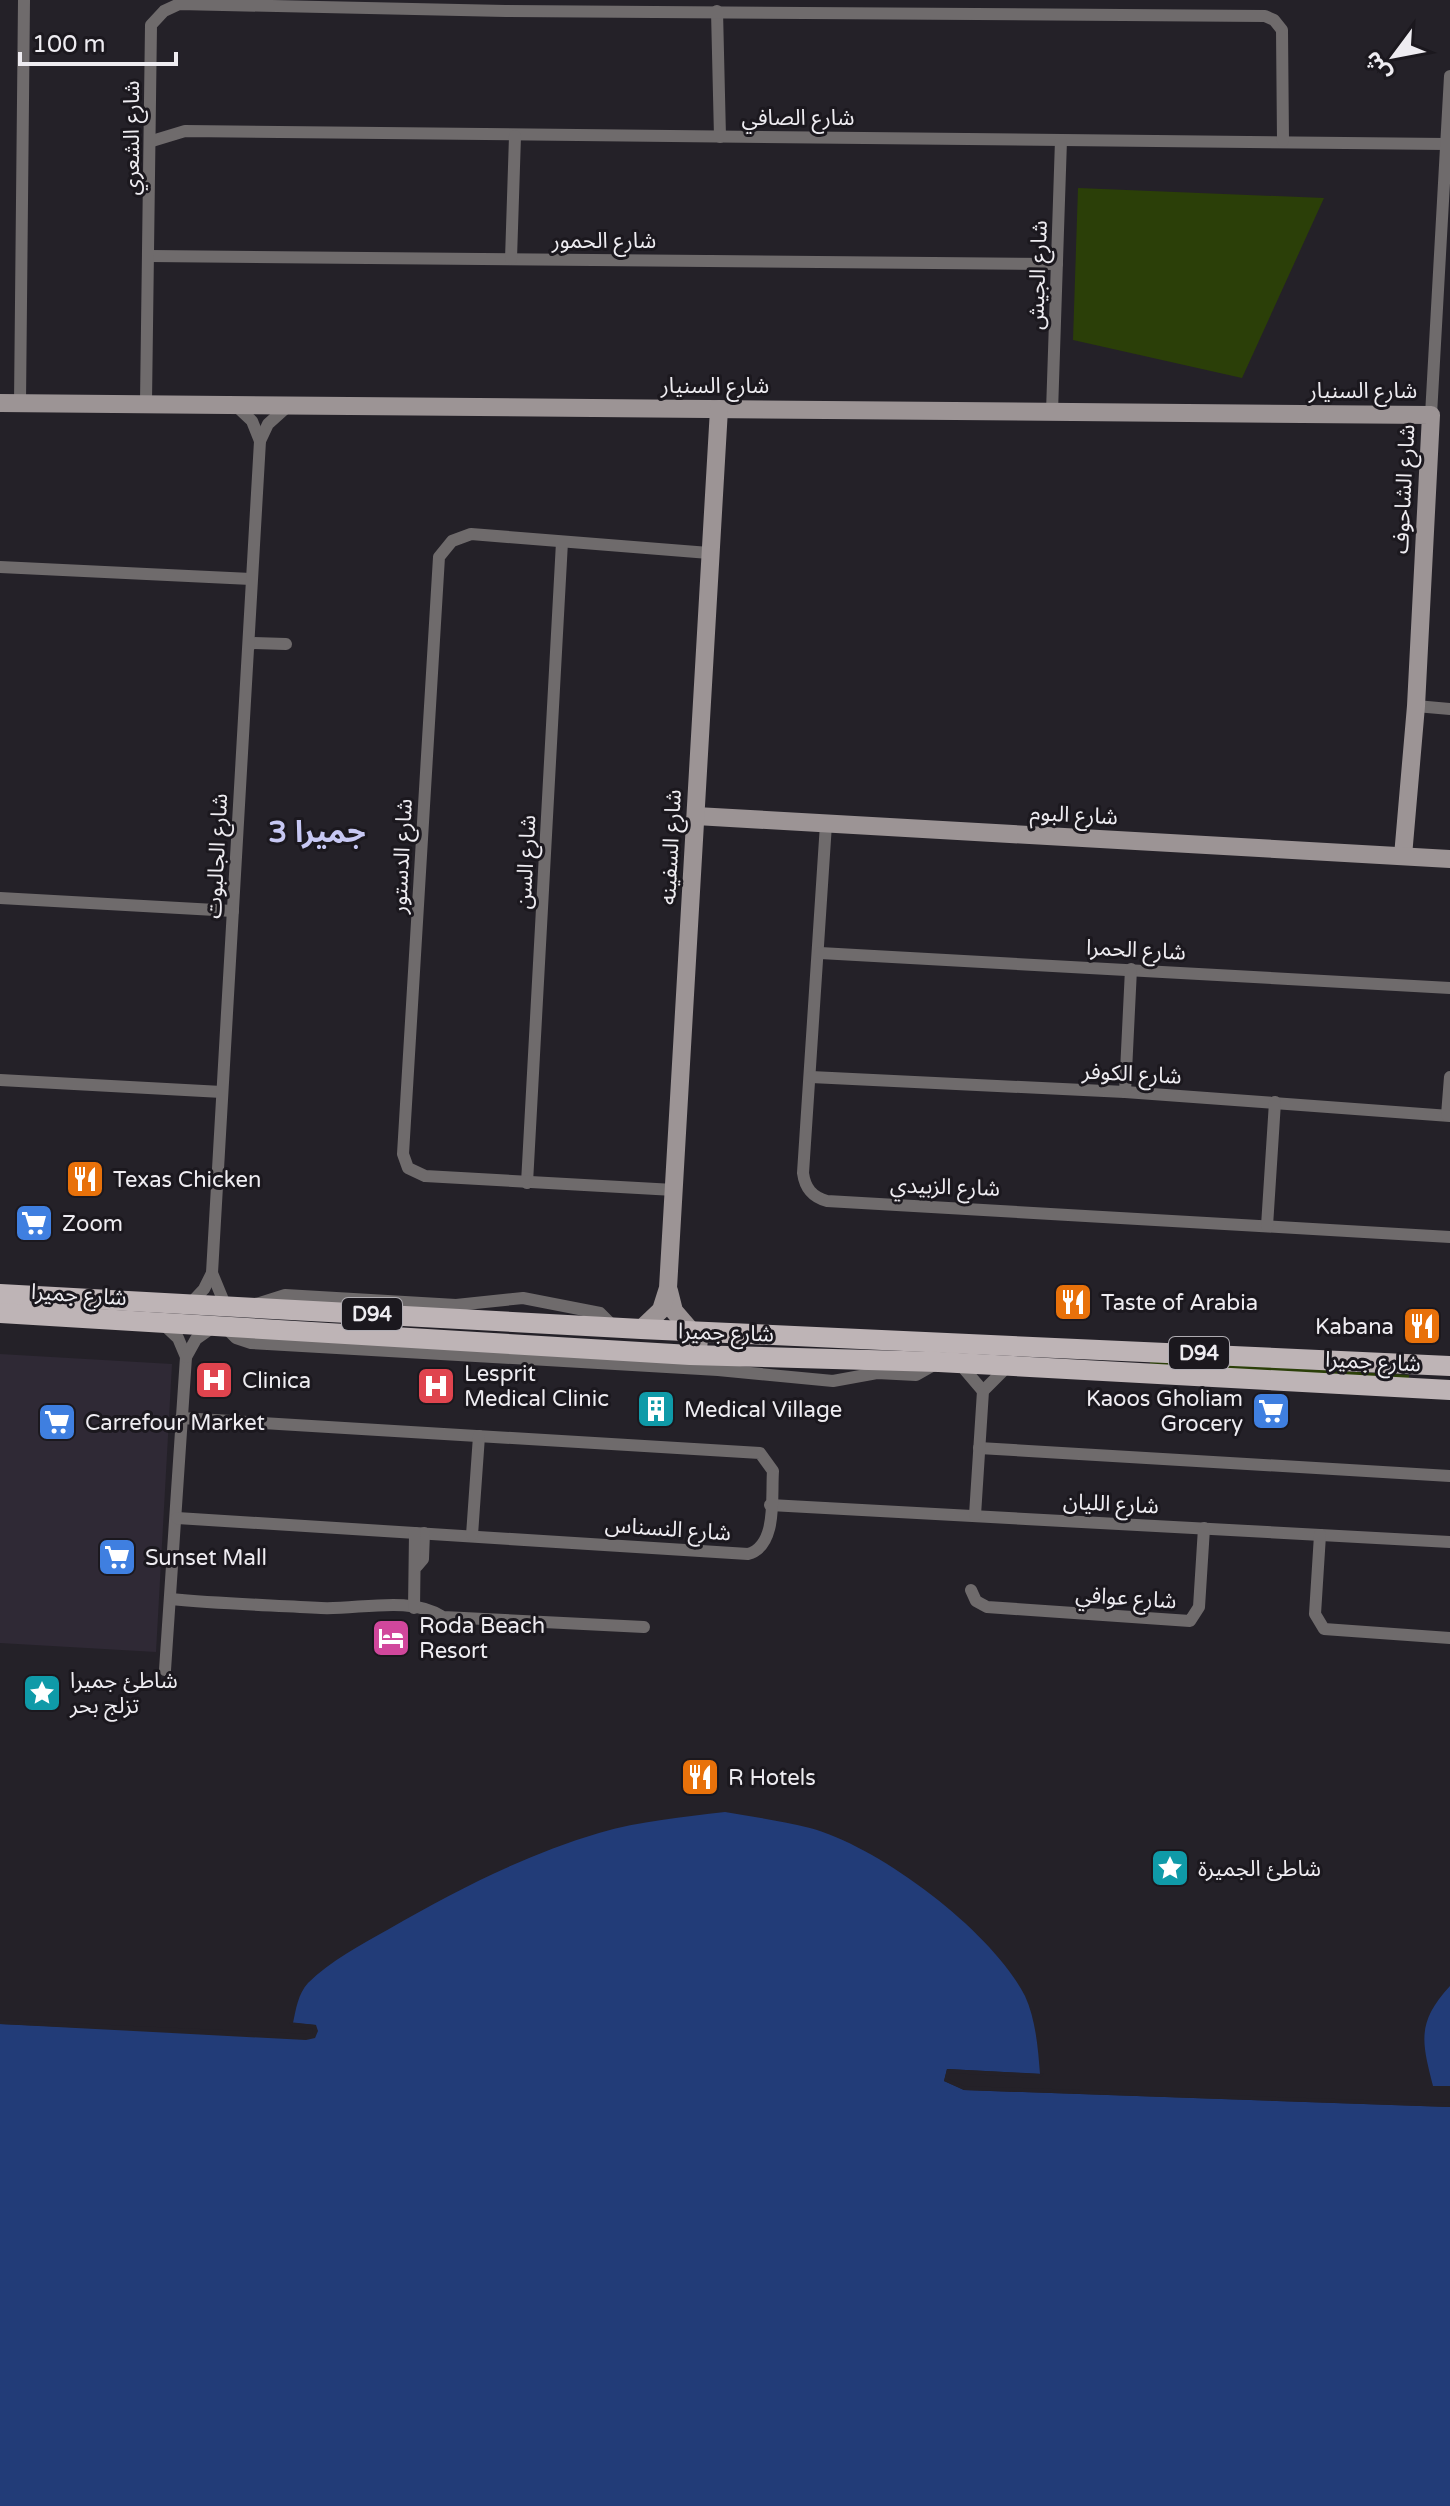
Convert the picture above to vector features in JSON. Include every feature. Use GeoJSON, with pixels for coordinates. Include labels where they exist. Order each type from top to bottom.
{"type":"FeatureCollection","features":[{"type":"Feature","properties":{"kind":"main road","name":"شارع جميرا"},"geometry":{"type":"LineString","coordinates":[[0,1294],[189,1305],[221,1320],[248,1308],[1450,1366]]}},
{"type":"Feature","properties":{"kind":"main road","name":"شارع جميرا"},"geometry":{"type":"LineString","coordinates":[[0,1313],[163,1324],[221,1320],[691,1355],[939,1362],[1450,1390]]}},
{"type":"Feature","properties":{"kind":"main road"},"geometry":{"type":"LineString","coordinates":[[744,1334],[736,1344],[739,1353],[746,1357]]}},
{"type":"Feature","properties":{"kind":"street"},"geometry":{"type":"LineString","coordinates":[[20,403],[24,0]]}},
{"type":"Feature","properties":{"kind":"street"},"geometry":{"type":"LineString","coordinates":[[931,0],[931,15]]}},
{"type":"Feature","properties":{"kind":"street","name":"شارع الشعري"},"geometry":{"type":"LineString","coordinates":[[146,402],[152,141],[151,25],[164,11],[179,4],[1270,18],[1282,30],[1283,141]]}},
{"type":"Feature","properties":{"kind":"street"},"geometry":{"type":"LineString","coordinates":[[717,11],[720,137]]}},
{"type":"Feature","properties":{"kind":"street","name":"شارع الشاحوف"},"geometry":{"type":"LineString","coordinates":[[1403,856],[1416,706],[1450,76]]}},
{"type":"Feature","properties":{"kind":"street","name":"شارع الصافي"},"geometry":{"type":"LineString","coordinates":[[152,141],[185,131],[1446,144]]}},
{"type":"Feature","properties":{"kind":"street"},"geometry":{"type":"LineString","coordinates":[[511,259],[515,136]]}},
{"type":"Feature","properties":{"kind":"street","name":"شارع الجيش"},"geometry":{"type":"LineString","coordinates":[[1052,412],[1061,140]]}},
{"type":"Feature","properties":{"kind":"street","name":"شارع الحمور"},"geometry":{"type":"LineString","coordinates":[[150,256],[1057,264]]}},
{"type":"Feature","properties":{"kind":"street","name":"شارع السنيار"},"geometry":{"type":"LineString","coordinates":[[0,403],[1431,415]]}},
{"type":"Feature","properties":{"kind":"street"},"geometry":{"type":"LineString","coordinates":[[230,403],[248,415],[260,441]]}},
{"type":"Feature","properties":{"kind":"street"},"geometry":{"type":"LineString","coordinates":[[260,441],[273,417],[294,404]]}},
{"type":"Feature","properties":{"kind":"street","name":"شارع السفينه"},"geometry":{"type":"LineString","coordinates":[[641,1329],[661,1310],[668,1288],[719,409]]}},
{"type":"Feature","properties":{"kind":"street","name":"شارع الجالبوت"},"geometry":{"type":"LineString","coordinates":[[221,1320],[212,1273],[260,441]]}},
{"type":"Feature","properties":{"kind":"street","name":"شارع الدستور"},"geometry":{"type":"LineString","coordinates":[[674,1190],[419,1175],[408,1168],[403,1154],[439,557],[452,541],[471,534],[709,553]]}},
{"type":"Feature","properties":{"kind":"street","name":"شارع السن"},"geometry":{"type":"LineString","coordinates":[[527,1183],[562,542]]}},
{"type":"Feature","properties":{"kind":"street"},"geometry":{"type":"LineString","coordinates":[[0,567],[251,579]]}},
{"type":"Feature","properties":{"kind":"street"},"geometry":{"type":"LineString","coordinates":[[250,643],[286,644]]}},
{"type":"Feature","properties":{"kind":"street"},"geometry":{"type":"LineString","coordinates":[[1416,706],[1450,709]]}},
{"type":"Feature","properties":{"kind":"street","name":"شارع البوم"},"geometry":{"type":"LineString","coordinates":[[696,816],[1450,859]]}},
{"type":"Feature","properties":{"kind":"street","name":"شارع الزبيدي"},"geometry":{"type":"LineString","coordinates":[[826,824],[820,953],[803,1173],[806,1186],[820,1200],[1450,1237]]}},
{"type":"Feature","properties":{"kind":"street"},"geometry":{"type":"LineString","coordinates":[[0,898],[233,911]]}},
{"type":"Feature","properties":{"kind":"street","name":"شارع الحمرا"},"geometry":{"type":"LineString","coordinates":[[820,953],[1450,988]]}},
{"type":"Feature","properties":{"kind":"street"},"geometry":{"type":"LineString","coordinates":[[1125,1092],[1131,969]]}},
{"type":"Feature","properties":{"kind":"street","name":"شارع الكوفر"},"geometry":{"type":"LineString","coordinates":[[811,1077],[1125,1092],[1448,1116]]}},
{"type":"Feature","properties":{"kind":"street"},"geometry":{"type":"LineString","coordinates":[[1448,1116],[1450,1077]]}},
{"type":"Feature","properties":{"kind":"street"},"geometry":{"type":"LineString","coordinates":[[0,1080],[222,1092]]}},
{"type":"Feature","properties":{"kind":"street"},"geometry":{"type":"LineString","coordinates":[[1267,1226],[1275,1102]]}},
{"type":"Feature","properties":{"kind":"street"},"geometry":{"type":"LineString","coordinates":[[189,1305],[204,1289],[212,1273]]}},
{"type":"Feature","properties":{"kind":"street","name":"شارع السفينه"},"geometry":{"type":"LineString","coordinates":[[668,1288],[674,1311],[692,1331]]}},
{"type":"Feature","properties":{"kind":"street"},"geometry":{"type":"LineString","coordinates":[[165,1670],[186,1357],[196,1339],[221,1320],[236,1338],[251,1343],[749,1372],[833,1381],[877,1373],[916,1375],[939,1362]]}},
{"type":"Feature","properties":{"kind":"street"},"geometry":{"type":"LineString","coordinates":[[163,1324],[178,1338],[186,1357]]}},
{"type":"Feature","properties":{"kind":"street"},"geometry":{"type":"LineString","coordinates":[[691,1355],[699,1344],[692,1331]]}},
{"type":"Feature","properties":{"kind":"street"},"geometry":{"type":"LineString","coordinates":[[960,1364],[983,1391]]}},
{"type":"Feature","properties":{"kind":"street"},"geometry":{"type":"LineString","coordinates":[[975,1515],[983,1391],[1007,1367]]}},
{"type":"Feature","properties":{"kind":"street","name":"شارع النسناس"},"geometry":{"type":"LineString","coordinates":[[177,1518],[748,1554],[765,1543],[773,1471],[770,1462],[760,1453],[181,1418]]}},
{"type":"Feature","properties":{"kind":"street"},"geometry":{"type":"LineString","coordinates":[[472,1535],[479,1436]]}},
{"type":"Feature","properties":{"kind":"street"},"geometry":{"type":"LineString","coordinates":[[979,1448],[1450,1476]]}},
{"type":"Feature","properties":{"kind":"street","name":"شارع الليان"},"geometry":{"type":"LineString","coordinates":[[770,1505],[1450,1542]]}},
{"type":"Feature","properties":{"kind":"street","name":"شارع عوافي"},"geometry":{"type":"LineString","coordinates":[[971,1590],[976,1601],[987,1607],[1190,1621],[1199,1607],[1204,1528]]}},
{"type":"Feature","properties":{"kind":"street"},"geometry":{"type":"LineString","coordinates":[[414,1608],[417,1566],[423,1559],[420,1533]]}},
{"type":"Feature","properties":{"kind":"street"},"geometry":{"type":"LineString","coordinates":[[1320,1535],[1315,1614],[1324,1629],[1450,1638]]}},
{"type":"Feature","properties":{"kind":"street"},"geometry":{"type":"LineString","coordinates":[[171,1599],[322,1608],[354,1605],[433,1609],[443,1617],[644,1627]]}},
{"type":"Feature","properties":{"kind":"shaded area"},"geometry":{"type":"Polygon","coordinates":[[[0,1354],[172,1364],[156,1652],[0,1643],[0,1354]]]}},
{"type":"Feature","properties":{"kind":"green space"},"geometry":{"type":"Polygon","coordinates":[[[1078,188],[1324,198],[1242,378],[1073,340],[1078,188]]]}},
{"type":"Feature","properties":{"kind":"green space"},"geometry":{"type":"Polygon","coordinates":[[[1150,1360],[1409,1375],[1409,1381],[1150,1366],[1150,1360]]]}},
{"type":"Feature","properties":{"kind":"water"},"geometry":{"type":"Polygon","coordinates":[[[725,1812],[810,1828],[868,1853],[931,1895],[987,1945],[1009,1971],[1029,2005],[1040,2074],[947,2069],[944,2081],[964,2090],[1450,2107],[1450,2506],[0,2506],[0,2024],[315,2038],[316,2025],[293,2023],[300,1997],[308,1983],[347,1953],[414,1915],[465,1887],[571,1842],[630,1825],[725,1812]]]}},
{"type":"Feature","properties":{"kind":"water"},"geometry":{"type":"Polygon","coordinates":[[[1450,1986],[1450,2086],[1433,2086],[1426,2057],[1425,2033],[1431,2011],[1450,1986]]]}},
{"type":"Feature","properties":{"kind":"pier"},"geometry":{"type":"Polygon","coordinates":[[[0,2020],[312,2034],[313,2029],[292,2026],[289,2022],[316,2025],[318,2031],[315,2038],[306,2040],[0,2024],[0,2020]]]}},
{"type":"Feature","properties":{"kind":"pier"},"geometry":{"type":"Polygon","coordinates":[[[947,2069],[1044,2074],[1039,2078],[950,2073],[948,2079],[964,2086],[1450,2103],[1450,2107],[964,2090],[944,2081],[947,2069]]]}},
{"type":"Feature","properties":{"kind":"place","name":"Texas Chicken"},"geometry":{"type":"Point","coordinates":[85,1179]}},
{"type":"Feature","properties":{"kind":"place","name":"Zoom"},"geometry":{"type":"Point","coordinates":[34,1223]}},
{"type":"Feature","properties":{"kind":"place","name":"Taste of Arabia"},"geometry":{"type":"Point","coordinates":[1073,1302]}},
{"type":"Feature","properties":{"kind":"place","name":"Kabana"},"geometry":{"type":"Point","coordinates":[1422,1326]}},
{"type":"Feature","properties":{"kind":"place","name":"Clinica"},"geometry":{"type":"Point","coordinates":[214,1380]}},
{"type":"Feature","properties":{"kind":"place","name":"Lesprit Medical Clinic"},"geometry":{"type":"Point","coordinates":[436,1386]}},
{"type":"Feature","properties":{"kind":"place","name":"Medical Village"},"geometry":{"type":"Point","coordinates":[656,1409]}},
{"type":"Feature","properties":{"kind":"place","name":"Kaoos Gholiam Grocery"},"geometry":{"type":"Point","coordinates":[1271,1411]}},
{"type":"Feature","properties":{"kind":"place","name":"Carrefour Market"},"geometry":{"type":"Point","coordinates":[57,1422]}},
{"type":"Feature","properties":{"kind":"place","name":"Sunset Mall"},"geometry":{"type":"Point","coordinates":[117,1557]}},
{"type":"Feature","properties":{"kind":"place","name":"Roda Beach Resort"},"geometry":{"type":"Point","coordinates":[391,1638]}},
{"type":"Feature","properties":{"kind":"place","name":"شاطئ جميرا تزلج بحر"},"geometry":{"type":"Point","coordinates":[42,1693]}},
{"type":"Feature","properties":{"kind":"place","name":"R Hotels"},"geometry":{"type":"Point","coordinates":[700,1777]}},
{"type":"Feature","properties":{"kind":"place","name":"شاطئ الجميرة"},"geometry":{"type":"Point","coordinates":[1170,1868]}},
{"type":"Feature","properties":{"kind":"district","name":"جميرا 3"},"geometry":{"type":"Point","coordinates":[317,832]}}]}
